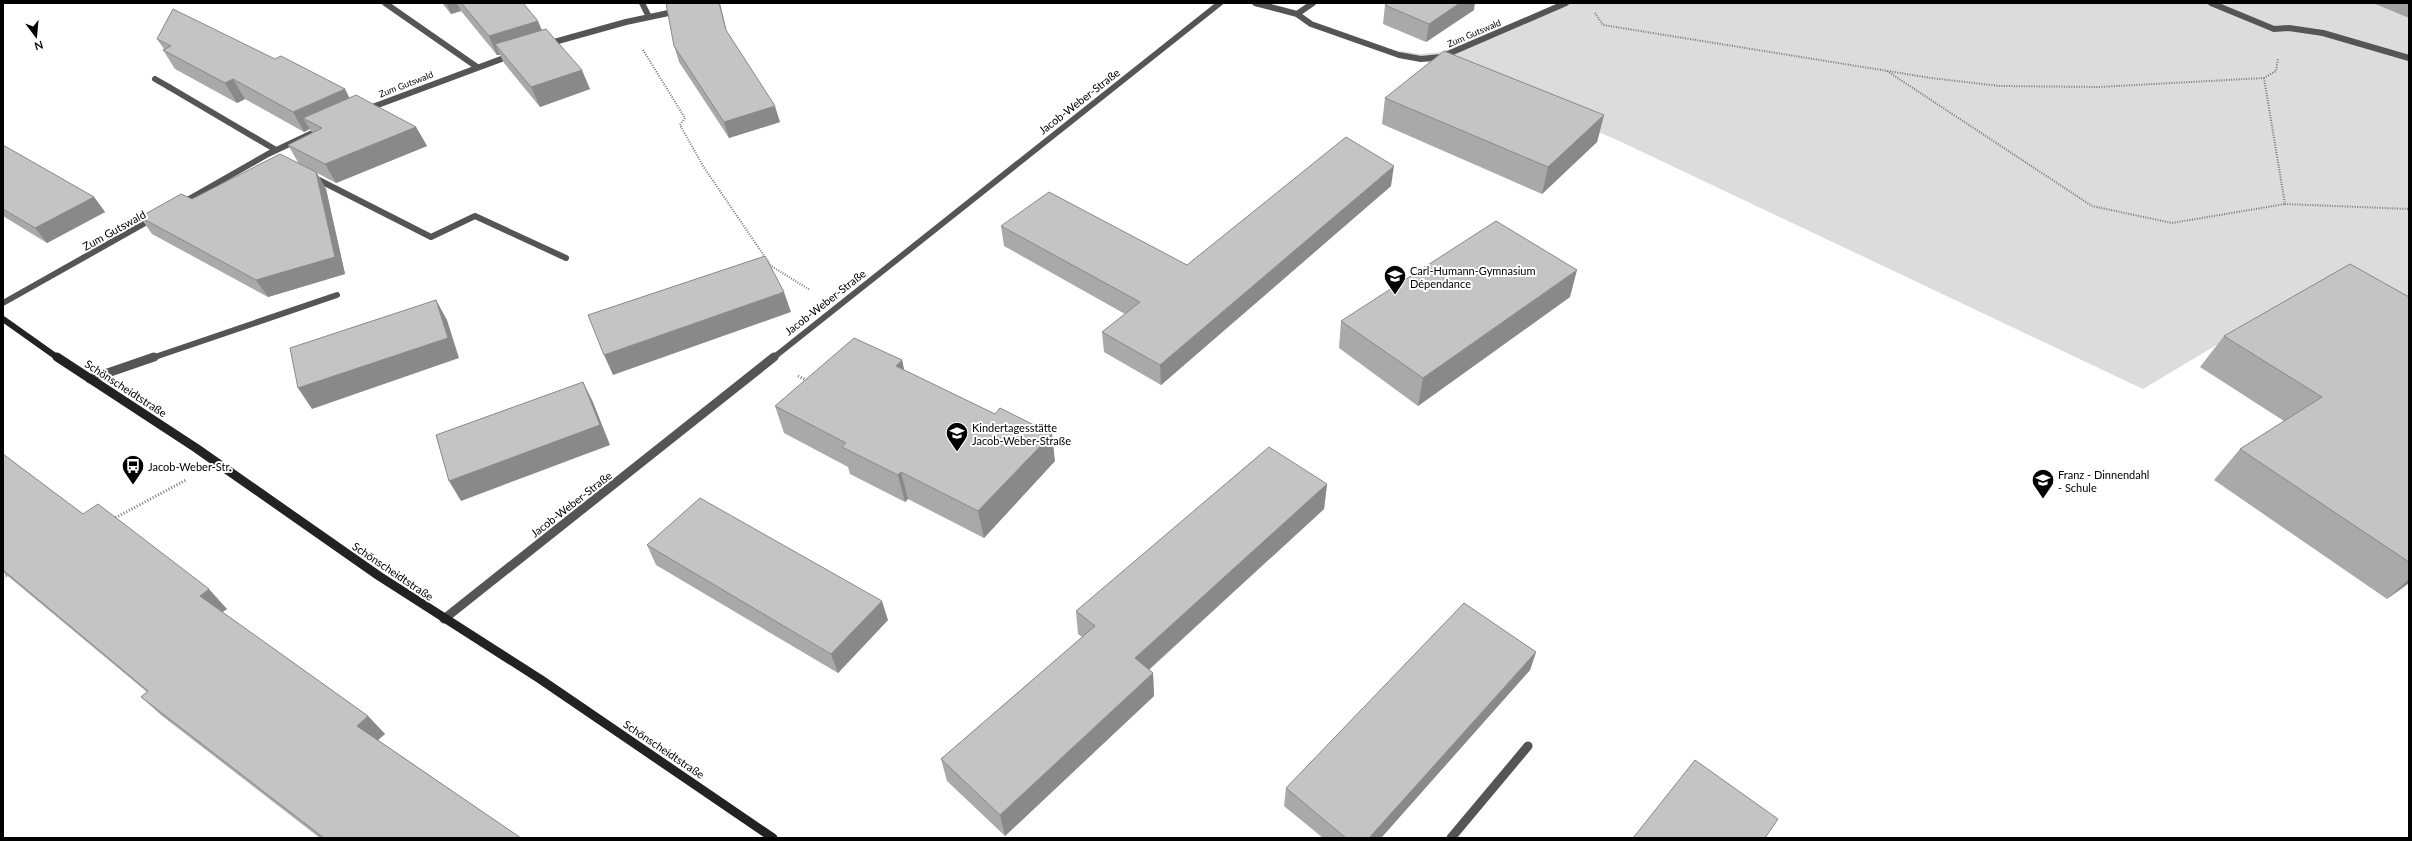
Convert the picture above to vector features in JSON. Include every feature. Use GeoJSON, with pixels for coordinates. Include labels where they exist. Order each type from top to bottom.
{"type":"FeatureCollection","features":[{"type":"Feature","properties":{"kind":"main road","name":"Schönscheidtstraße"},"geometry":{"type":"LineString","coordinates":[[3,319],[90,379],[196,448],[444,619],[540,679],[773,838]]}},
{"type":"Feature","properties":{"kind":"street"},"geometry":{"type":"LineString","coordinates":[[385,3],[477,67]]}},
{"type":"Feature","properties":{"kind":"street"},"geometry":{"type":"LineString","coordinates":[[642,3],[648,17]]}},
{"type":"Feature","properties":{"kind":"street","name":"Jacob-Weber-Straße"},"geometry":{"type":"LineString","coordinates":[[444,619],[1220,3]]}},
{"type":"Feature","properties":{"kind":"street","name":"Zum Gutswald"},"geometry":{"type":"LineString","coordinates":[[1255,3],[1297,14],[1311,24],[1399,55],[1421,59],[1441,57],[1566,3]]}},
{"type":"Feature","properties":{"kind":"street"},"geometry":{"type":"LineString","coordinates":[[1297,14],[1313,3]]}},
{"type":"Feature","properties":{"kind":"street"},"geometry":{"type":"LineString","coordinates":[[2211,3],[2274,29],[2286,27],[2316,33],[2409,58]]}},
{"type":"Feature","properties":{"kind":"street"},"geometry":{"type":"LineString","coordinates":[[538,47],[626,22],[686,9]]}},
{"type":"Feature","properties":{"kind":"street","name":"Zum Gutswald"},"geometry":{"type":"LineString","coordinates":[[361,111],[517,53]]}},
{"type":"Feature","properties":{"kind":"street"},"geometry":{"type":"LineString","coordinates":[[155,79],[276,150]]}},
{"type":"Feature","properties":{"kind":"street"},"geometry":{"type":"LineString","coordinates":[[177,205],[268,154],[326,127]]}},
{"type":"Feature","properties":{"kind":"street"},"geometry":{"type":"LineString","coordinates":[[268,154],[275,158]]}},
{"type":"Feature","properties":{"kind":"street"},"geometry":{"type":"LineString","coordinates":[[303,172],[431,237],[476,216],[566,258]]}},
{"type":"Feature","properties":{"kind":"street","name":"Zum Gutswald"},"geometry":{"type":"LineString","coordinates":[[3,303],[163,213]]}},
{"type":"Feature","properties":{"kind":"street"},"geometry":{"type":"LineString","coordinates":[[90,379],[337,295]]}},
{"type":"Feature","properties":{"kind":"street"},"geometry":{"type":"LineString","coordinates":[[1451,838],[1528,746]]}},
{"type":"Feature","properties":{"kind":"path"},"geometry":{"type":"LineString","coordinates":[[1592,9],[1603,25],[1885,70],[1944,81],[2001,86],[2054,88],[2264,78],[2276,71],[2279,57],[2274,29]]}},
{"type":"Feature","properties":{"kind":"path"},"geometry":{"type":"LineString","coordinates":[[626,22],[685,118],[680,125],[703,166],[771,266],[837,306]]}},
{"type":"Feature","properties":{"kind":"path"},"geometry":{"type":"LineString","coordinates":[[1885,70],[2092,206],[2172,223],[2285,204],[2409,209]]}},
{"type":"Feature","properties":{"kind":"path"},"geometry":{"type":"LineString","coordinates":[[2264,78],[2285,204]]}},
{"type":"Feature","properties":{"kind":"path"},"geometry":{"type":"LineString","coordinates":[[106,522],[169,489]]}},
{"type":"Feature","properties":{"kind":"path"},"geometry":{"type":"LineString","coordinates":[[3,577],[17,570]]}},
{"type":"Feature","properties":{"kind":"shaded area"},"geometry":{"type":"Polygon","coordinates":[[[1562,3],[2409,3],[2409,329],[2322,282],[2143,389],[1615,139],[1396,50],[1420,54],[1441,52],[1562,3]]]}},
{"type":"Feature","properties":{"kind":"shaded area"},"geometry":{"type":"Polygon","coordinates":[[[2373,3],[2409,3],[2409,18],[2373,3]]]}},
{"type":"Feature","properties":{"kind":"building"},"geometry":{"type":"Polygon","coordinates":[[[461,3],[523,3],[538,21],[489,36],[461,3]]]}},
{"type":"Feature","properties":{"kind":"building"},"geometry":{"type":"Polygon","coordinates":[[[666,3],[719,3],[726,30],[775,106],[724,122],[674,46],[666,3]]]}},
{"type":"Feature","properties":{"kind":"building"},"geometry":{"type":"Polygon","coordinates":[[[1388,3],[1460,3],[1429,24],[1385,5],[1388,3]]]}},
{"type":"Feature","properties":{"kind":"building"},"geometry":{"type":"Polygon","coordinates":[[[173,9],[275,59],[281,56],[345,89],[293,112],[233,79],[225,83],[163,50],[171,46],[157,39],[173,9]]]}},
{"type":"Feature","properties":{"kind":"building"},"geometry":{"type":"Polygon","coordinates":[[[546,29],[582,70],[531,87],[495,44],[546,29]]]}},
{"type":"Feature","properties":{"kind":"building"},"geometry":{"type":"Polygon","coordinates":[[[1444,51],[1604,115],[1548,167],[1385,98],[1444,51]]]}},
{"type":"Feature","properties":{"kind":"building"},"geometry":{"type":"Polygon","coordinates":[[[356,95],[416,127],[325,164],[288,145],[322,128],[303,118],[356,95]]]}},
{"type":"Feature","properties":{"kind":"building"},"geometry":{"type":"Polygon","coordinates":[[[1346,137],[1394,166],[1160,365],[1102,332],[1140,302],[1001,226],[1049,192],[1187,265],[1346,137]]]}},
{"type":"Feature","properties":{"kind":"building"},"geometry":{"type":"Polygon","coordinates":[[[3,145],[94,197],[35,228],[3,209],[3,145]]]}},
{"type":"Feature","properties":{"kind":"building"},"geometry":{"type":"Polygon","coordinates":[[[280,154],[316,172],[335,257],[256,280],[140,217],[181,194],[192,199],[280,154]]]}},
{"type":"Feature","properties":{"kind":"building"},"geometry":{"type":"Polygon","coordinates":[[[1496,221],[1577,270],[1423,378],[1341,321],[1496,221]]]}},
{"type":"Feature","properties":{"kind":"building"},"geometry":{"type":"Polygon","coordinates":[[[765,256],[784,292],[604,355],[588,315],[765,256]]]}},
{"type":"Feature","properties":{"kind":"building"},"geometry":{"type":"Polygon","coordinates":[[[2350,264],[2409,297],[2409,562],[2240,449],[2322,397],[2224,336],[2350,264]]]}},
{"type":"Feature","properties":{"kind":"building"},"geometry":{"type":"Polygon","coordinates":[[[436,300],[448,338],[298,388],[290,348],[436,300]]]}},
{"type":"Feature","properties":{"kind":"building"},"geometry":{"type":"Polygon","coordinates":[[[854,338],[902,360],[896,366],[995,414],[1000,408],[1052,434],[978,511],[901,472],[898,475],[842,447],[846,443],[775,406],[854,338]]]}},
{"type":"Feature","properties":{"kind":"building"},"geometry":{"type":"Polygon","coordinates":[[[583,382],[600,425],[449,481],[436,435],[583,382]]]}},
{"type":"Feature","properties":{"kind":"building"},"geometry":{"type":"Polygon","coordinates":[[[1269,447],[1327,484],[1135,658],[1153,673],[1000,815],[941,759],[1095,626],[1076,611],[1269,447]]]}},
{"type":"Feature","properties":{"kind":"building"},"geometry":{"type":"Polygon","coordinates":[[[3,454],[83,514],[98,504],[209,589],[200,596],[368,716],[357,726],[521,838],[324,838],[141,697],[148,691],[3,570],[3,454]]]}},
{"type":"Feature","properties":{"kind":"building"},"geometry":{"type":"Polygon","coordinates":[[[700,498],[882,601],[831,654],[647,545],[700,498]]]}},
{"type":"Feature","properties":{"kind":"building"},"geometry":{"type":"Polygon","coordinates":[[[1464,603],[1536,652],[1369,838],[1346,838],[1286,788],[1464,603]]]}},
{"type":"Feature","properties":{"kind":"building"},"geometry":{"type":"Polygon","coordinates":[[[1695,760],[1778,819],[1765,838],[1633,838],[1695,760]]]}},
{"type":"Feature","properties":{"kind":"place","name":"Carl-Humann-Gymnasium Dépendance"},"geometry":{"type":"Point","coordinates":[1395,296]}},
{"type":"Feature","properties":{"kind":"place","name":"Kindertagesstätte Jacob-Weber-Straße"},"geometry":{"type":"Point","coordinates":[957,452]}},
{"type":"Feature","properties":{"kind":"place","name":"Jacob-Weber-Str."},"geometry":{"type":"Point","coordinates":[133,486]}},
{"type":"Feature","properties":{"kind":"place","name":"Franz - Dinnendahl - Schule"},"geometry":{"type":"Point","coordinates":[2043,500]}}]}
